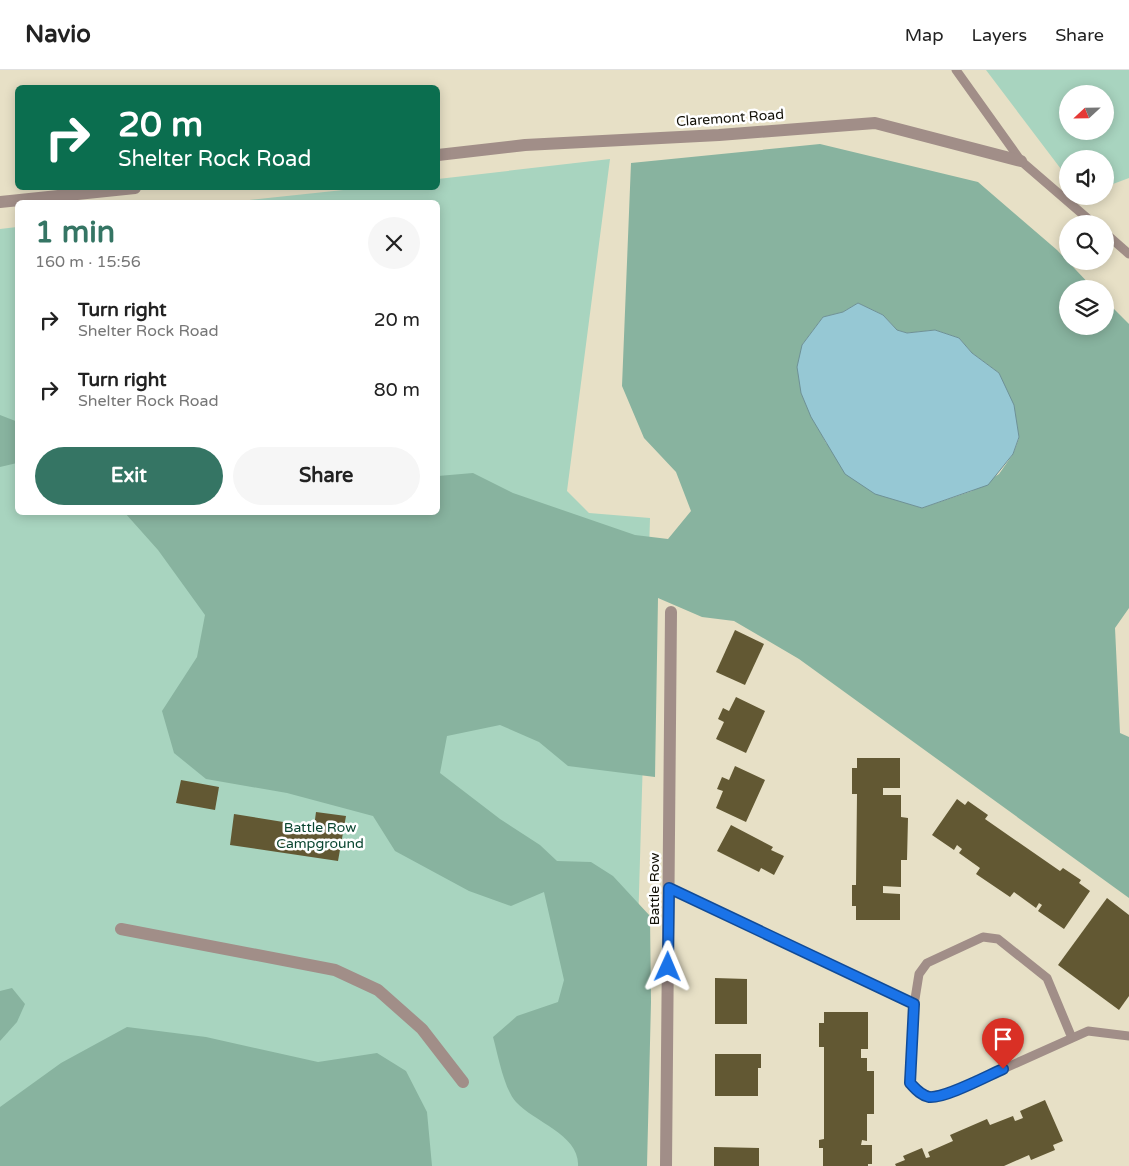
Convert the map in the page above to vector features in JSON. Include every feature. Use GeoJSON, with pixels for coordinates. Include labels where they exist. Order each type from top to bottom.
{"type":"FeatureCollection","features":[{"type":"Feature","properties":{"kind":"street","name":"Claremont Road"},"geometry":{"type":"LineString","coordinates":[[440,155],[525,145],[719,135],[875,122],[1021,161]]}},
{"type":"Feature","properties":{"kind":"street"},"geometry":{"type":"LineString","coordinates":[[19,200],[116,190]]}},
{"type":"Feature","properties":{"kind":"street"},"geometry":{"type":"LineString","coordinates":[[0,202],[15,200]]}},
{"type":"Feature","properties":{"kind":"street","name":"Battle Row"},"geometry":{"type":"LineString","coordinates":[[666,1166],[670,612]]}},
{"type":"Feature","properties":{"kind":"street"},"geometry":{"type":"LineString","coordinates":[[121,930],[335,970],[378,990],[422,1029],[463,1082]]}},
{"type":"Feature","properties":{"kind":"lane"},"geometry":{"type":"LineString","coordinates":[[956,70],[1021,161],[1084,215]]}},
{"type":"Feature","properties":{"kind":"lane"},"geometry":{"type":"LineString","coordinates":[[1114,242],[1129,254]]}},
{"type":"Feature","properties":{"kind":"lane"},"geometry":{"type":"LineString","coordinates":[[669,888],[914,1004]]}},
{"type":"Feature","properties":{"kind":"lane"},"geometry":{"type":"LineString","coordinates":[[1072,1038],[1048,978],[998,939],[983,937],[927,962],[919,974],[914,1004],[910,1083],[919,1092],[929,1097],[952,1092],[1088,1031],[1129,1036]]}},
{"type":"Feature","properties":{"kind":"green space"},"geometry":{"type":"Polygon","coordinates":[[[986,70],[1129,70],[1129,178],[1114,184],[1114,150],[1059,150],[1059,166],[986,70]]]}},
{"type":"Feature","properties":{"kind":"green space"},"geometry":{"type":"Polygon","coordinates":[[[820,144],[978,182],[1057,250],[1059,252],[1059,270],[1076,270],[1085,280],[1059,280],[1059,335],[1114,335],[1114,309],[1129,324],[1129,608],[1115,628],[1120,733],[1129,737],[1129,898],[799,659],[734,621],[702,617],[658,598],[655,777],[568,766],[539,742],[500,725],[447,736],[440,773],[500,819],[540,845],[557,861],[591,862],[613,876],[650,916],[651,1002],[647,1166],[578,1166],[577,1155],[564,1137],[524,1109],[512,1096],[502,1071],[493,1037],[517,1016],[558,1002],[564,980],[544,892],[511,906],[469,891],[395,851],[373,816],[287,793],[206,779],[174,753],[162,711],[197,657],[205,615],[158,550],[127,515],[440,515],[440,476],[473,473],[513,493],[635,535],[668,539],[691,511],[676,472],[644,438],[622,386],[631,163],[820,144]],[[858,303],[843,312],[823,317],[802,345],[801,393],[826,443],[900,501],[922,508],[972,491],[999,474],[1013,454],[1019,438],[999,373],[972,353],[959,338],[935,330],[907,333],[897,330],[883,315],[858,303]]]}},
{"type":"Feature","properties":{"kind":"green space","name":"Battle Row Campground"},"geometry":{"type":"Polygon","coordinates":[[[610,159],[567,491],[589,513],[650,518],[631,1166],[0,1166],[0,229],[15,227],[15,515],[440,515],[440,200],[250,200],[343,190],[440,190],[440,179],[610,159]]]}},
{"type":"Feature","properties":{"kind":"green space"},"geometry":{"type":"Polygon","coordinates":[[[0,415],[15,421],[15,463],[0,467],[0,415]]]}},
{"type":"Feature","properties":{"kind":"green space"},"geometry":{"type":"Polygon","coordinates":[[[12,988],[25,1004],[17,1022],[0,1041],[0,991],[12,988]]]}},
{"type":"Feature","properties":{"kind":"green space"},"geometry":{"type":"Polygon","coordinates":[[[127,1027],[206,1037],[318,1062],[377,1053],[406,1071],[427,1112],[432,1166],[0,1166],[0,1107],[61,1063],[127,1027]]]}},
{"type":"Feature","properties":{"kind":"water"},"geometry":{"type":"Polygon","coordinates":[[[858,303],[883,315],[897,330],[907,333],[935,330],[959,338],[972,353],[999,373],[1014,405],[1019,437],[1013,454],[988,485],[922,508],[875,494],[845,474],[811,417],[801,393],[797,367],[802,345],[823,317],[843,312],[858,303]]]}},
{"type":"Feature","properties":{"kind":"building"},"geometry":{"type":"Polygon","coordinates":[[[735,630],[764,644],[745,685],[716,672],[735,630]]]}},
{"type":"Feature","properties":{"kind":"building"},"geometry":{"type":"Polygon","coordinates":[[[736,697],[765,711],[746,753],[716,739],[724,722],[718,719],[723,708],[729,711],[736,697]]]}},
{"type":"Feature","properties":{"kind":"building"},"geometry":{"type":"Polygon","coordinates":[[[857,758],[900,758],[900,788],[883,788],[883,795],[901,795],[901,817],[908,818],[907,860],[901,860],[901,887],[883,886],[883,893],[900,894],[900,920],[856,920],[856,906],[852,906],[852,885],[856,885],[857,794],[852,794],[852,768],[857,768],[857,758]]]}},
{"type":"Feature","properties":{"kind":"building"},"geometry":{"type":"Polygon","coordinates":[[[735,766],[765,780],[746,822],[716,808],[723,791],[717,789],[722,777],[729,780],[735,766]]]}},
{"type":"Feature","properties":{"kind":"building"},"geometry":{"type":"Polygon","coordinates":[[[181,780],[219,787],[215,810],[176,803],[181,780]]]}},
{"type":"Feature","properties":{"kind":"building"},"geometry":{"type":"Polygon","coordinates":[[[957,799],[965,805],[968,801],[988,815],[985,819],[1060,871],[1063,868],[1081,880],[1079,883],[1090,891],[1064,929],[1038,911],[1042,905],[1039,903],[1036,908],[1014,892],[1010,897],[976,874],[980,868],[959,853],[962,849],[957,845],[954,850],[932,835],[957,799]]]}},
{"type":"Feature","properties":{"kind":"building"},"geometry":{"type":"Polygon","coordinates":[[[316,812],[346,816],[338,861],[230,845],[234,814],[314,827],[316,812]]]}},
{"type":"Feature","properties":{"kind":"building"},"geometry":{"type":"Polygon","coordinates":[[[731,825],[773,847],[771,850],[784,856],[774,875],[761,868],[759,872],[717,851],[731,825]]]}},
{"type":"Feature","properties":{"kind":"building"},"geometry":{"type":"Polygon","coordinates":[[[1107,898],[1129,915],[1129,996],[1119,1010],[1058,965],[1107,898]]]}},
{"type":"Feature","properties":{"kind":"building"},"geometry":{"type":"Polygon","coordinates":[[[715,978],[747,979],[747,1024],[715,1024],[715,978]]]}},
{"type":"Feature","properties":{"kind":"building"},"geometry":{"type":"Polygon","coordinates":[[[824,1012],[868,1012],[868,1049],[861,1049],[861,1058],[867,1058],[867,1071],[874,1071],[874,1114],[867,1114],[867,1141],[862,1140],[861,1145],[872,1145],[872,1164],[868,1164],[868,1166],[823,1166],[823,1148],[819,1148],[819,1140],[824,1139],[824,1047],[819,1047],[819,1023],[824,1023],[824,1012]]]}},
{"type":"Feature","properties":{"kind":"building"},"geometry":{"type":"Polygon","coordinates":[[[715,1054],[761,1054],[761,1068],[758,1068],[758,1096],[715,1096],[715,1054]]]}},
{"type":"Feature","properties":{"kind":"building"},"geometry":{"type":"Polygon","coordinates":[[[1045,1100],[1063,1141],[1053,1145],[1055,1150],[1031,1160],[1029,1155],[1004,1166],[896,1166],[895,1164],[905,1160],[903,1156],[922,1148],[926,1158],[930,1157],[928,1152],[953,1141],[950,1135],[987,1119],[990,1125],[1013,1116],[1015,1121],[1023,1118],[1020,1111],[1045,1100]]]}},
{"type":"Feature","properties":{"kind":"building"},"geometry":{"type":"Polygon","coordinates":[[[714,1147],[759,1148],[759,1166],[714,1166],[714,1147]]]}},
{"type":"Feature","properties":{"kind":"route"},"geometry":{"type":"LineString","coordinates":[[668,967],[669,888],[914,1004],[910,1083],[919,1092],[929,1097],[952,1092],[1003,1069]]}}]}
